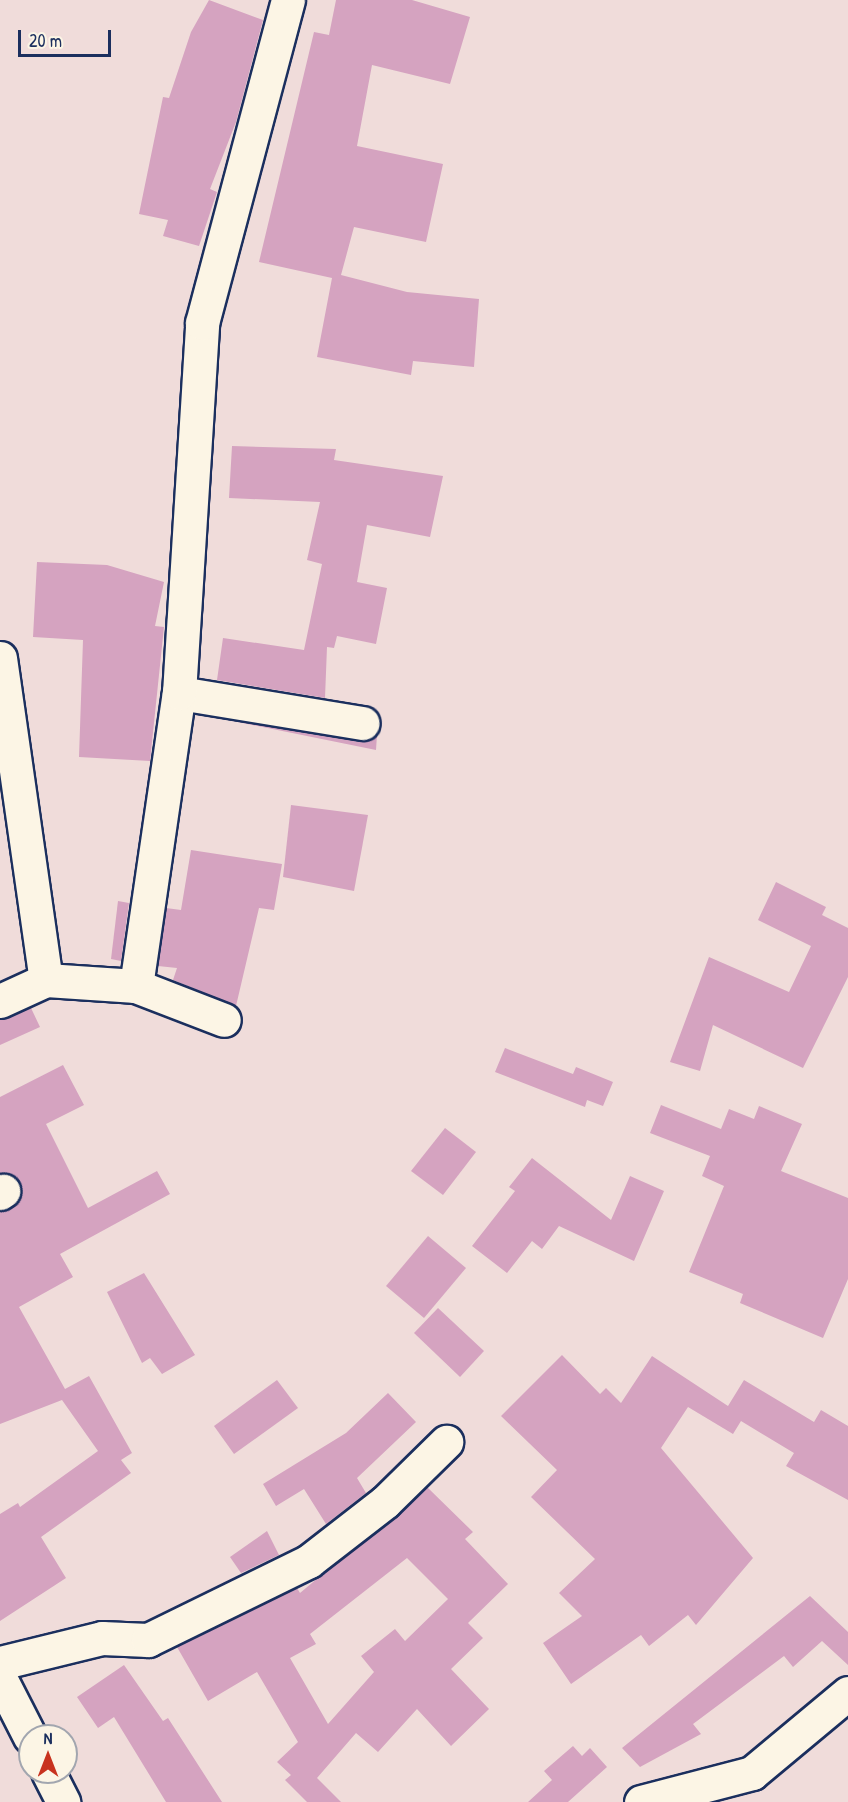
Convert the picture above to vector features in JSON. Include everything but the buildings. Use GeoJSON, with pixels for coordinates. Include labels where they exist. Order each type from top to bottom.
{"type":"FeatureCollection","features":[{"type":"Feature","properties":{"kind":"street"},"geometry":{"type":"LineString","coordinates":[[136,986],[179,693],[202,323],[288,0]]}},
{"type":"Feature","properties":{"kind":"street"},"geometry":{"type":"LineString","coordinates":[[0,658],[46,980]]}},
{"type":"Feature","properties":{"kind":"street"},"geometry":{"type":"LineString","coordinates":[[179,693],[363,723]]}},
{"type":"Feature","properties":{"kind":"street"},"geometry":{"type":"LineString","coordinates":[[0,1001],[46,980],[136,986],[224,1020]]}},
{"type":"Feature","properties":{"kind":"street"},"geometry":{"type":"LineString","coordinates":[[0,1663],[102,1638],[148,1640],[309,1561],[385,1502],[446,1442]]}},
{"type":"Feature","properties":{"kind":"street"},"geometry":{"type":"LineString","coordinates":[[0,1678],[23,1724]]}},
{"type":"Feature","properties":{"kind":"street"},"geometry":{"type":"LineString","coordinates":[[641,1802],[752,1773],[848,1693]]}},
{"type":"Feature","properties":{"kind":"street"},"geometry":{"type":"LineString","coordinates":[[54,1784],[63,1802]]}}]}
